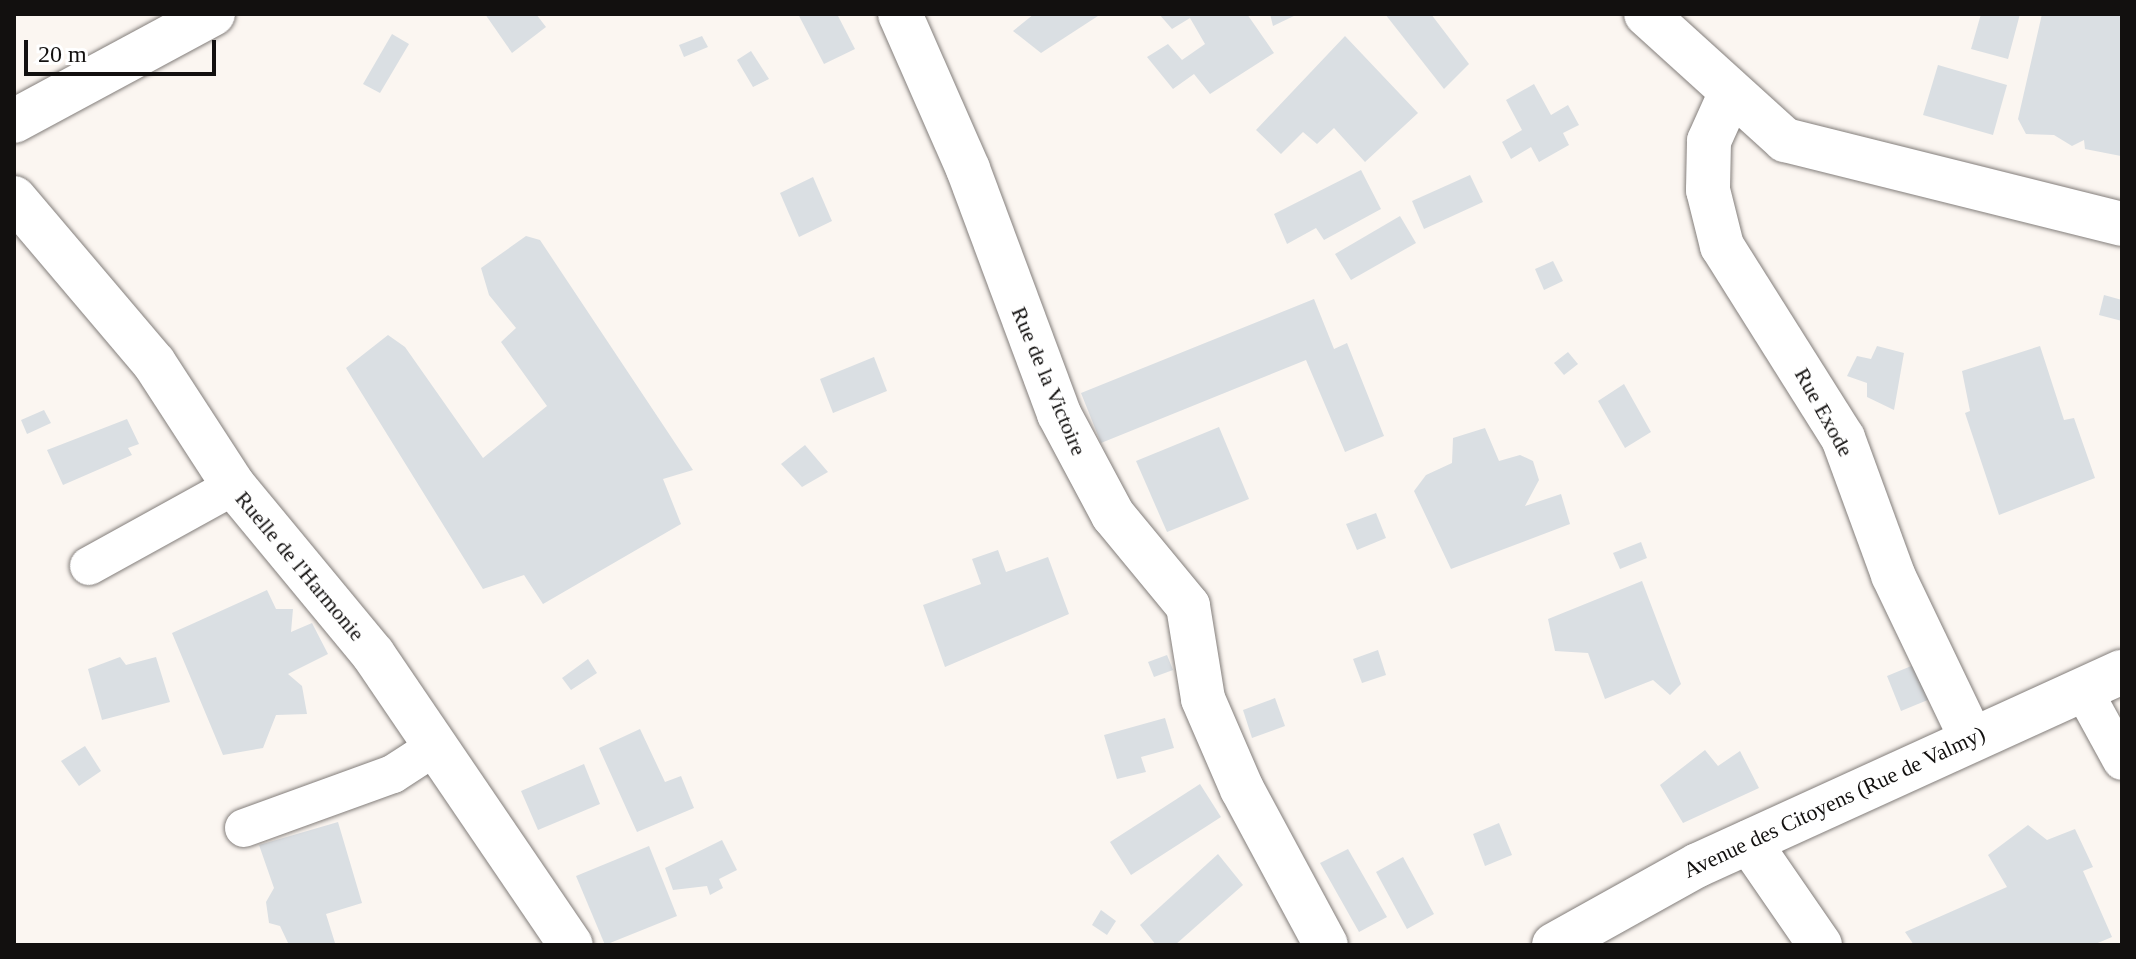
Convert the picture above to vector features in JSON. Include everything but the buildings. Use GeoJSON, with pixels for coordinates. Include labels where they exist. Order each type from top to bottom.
{"type":"FeatureCollection","features":[{"type":"Feature","properties":{"kind":"street"},"geometry":{"type":"LineString","coordinates":[[14,121],[213,14]]}},
{"type":"Feature","properties":{"kind":"street","name":"Rue de la Victoire"},"geometry":{"type":"LineString","coordinates":[[900,14],[968,169],[1059,414],[1113,515],[1188,606],[1203,699],[1242,789],[1326,945]]}},
{"type":"Feature","properties":{"kind":"street"},"geometry":{"type":"LineString","coordinates":[[1646,14],[1785,140],[2122,224]]}},
{"type":"Feature","properties":{"kind":"street","name":"Rue Exode"},"geometry":{"type":"LineString","coordinates":[[1731,92],[1709,141],[1708,190],[1722,246],[1843,438],[1893,575],[1970,736]]}},
{"type":"Feature","properties":{"kind":"street","name":"Ruelle de l'Harmonie"},"geometry":{"type":"LineString","coordinates":[[14,198],[154,363],[234,486],[373,654],[433,748],[571,945]]}},
{"type":"Feature","properties":{"kind":"street","name":"Avenue des Citoyens (Rue de Valmy)"},"geometry":{"type":"LineString","coordinates":[[1554,945],[1749,842],[1970,736],[2122,672]]}},
{"type":"Feature","properties":{"kind":"street"},"geometry":{"type":"LineString","coordinates":[[1749,842],[1820,945]]}},
{"type":"Feature","properties":{"kind":"lane"},"geometry":{"type":"LineString","coordinates":[[89,566],[234,486]]}},
{"type":"Feature","properties":{"kind":"lane"},"geometry":{"type":"LineString","coordinates":[[2082,688],[2122,761]]}},
{"type":"Feature","properties":{"kind":"lane"},"geometry":{"type":"LineString","coordinates":[[244,828],[393,774],[433,748]]}}]}
